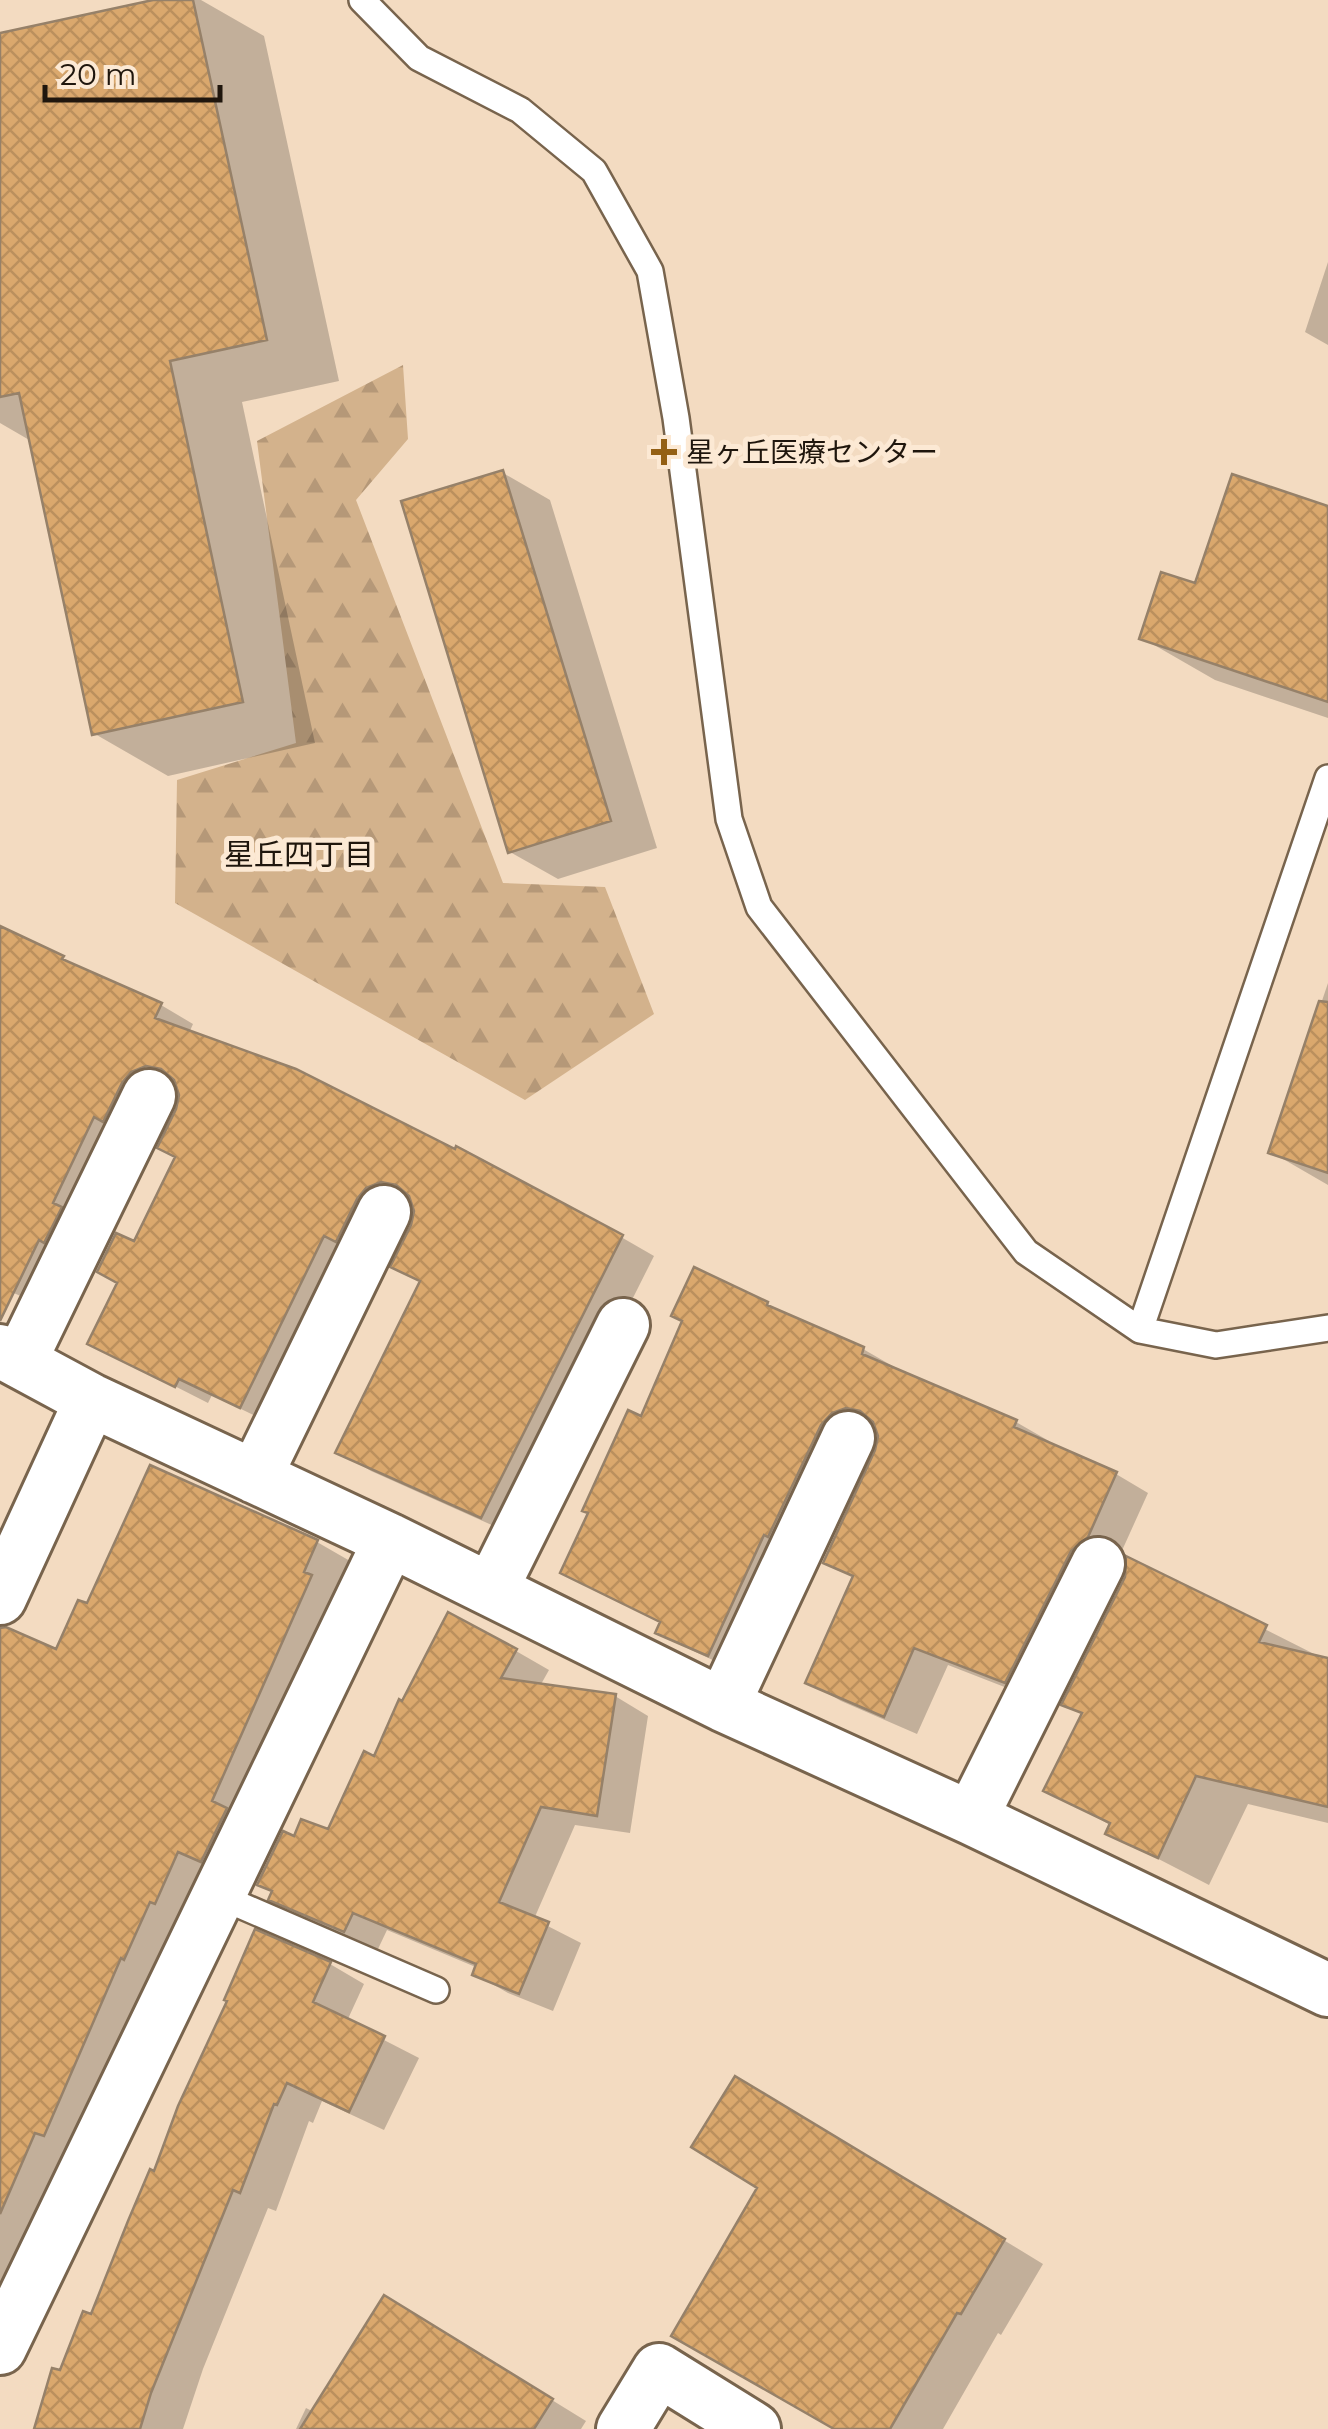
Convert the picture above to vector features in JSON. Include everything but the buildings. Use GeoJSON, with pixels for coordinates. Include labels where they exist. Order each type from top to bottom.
{"type":"FeatureCollection","features":[{"type":"Feature","properties":{"kind":"street"},"geometry":{"type":"LineString","coordinates":[[150,1096],[10,1356],[91,1400],[390,1540],[723,1705],[971,1818],[1328,1990]]}},
{"type":"Feature","properties":{"kind":"street"},"geometry":{"type":"LineString","coordinates":[[255,1476],[384,1212]]}},
{"type":"Feature","properties":{"kind":"street"},"geometry":{"type":"LineString","coordinates":[[491,1590],[623,1326]]}},
{"type":"Feature","properties":{"kind":"street"},"geometry":{"type":"LineString","coordinates":[[0,1598],[91,1400]]}},
{"type":"Feature","properties":{"kind":"street"},"geometry":{"type":"LineString","coordinates":[[723,1705],[848,1438]]}},
{"type":"Feature","properties":{"kind":"street"},"geometry":{"type":"LineString","coordinates":[[0,2348],[390,1540]]}},
{"type":"Feature","properties":{"kind":"street"},"geometry":{"type":"LineString","coordinates":[[971,1818],[1098,1564]]}},
{"type":"Feature","properties":{"kind":"street"},"geometry":{"type":"LineString","coordinates":[[623,2429],[659,2370],[754,2429]]}},
{"type":"Feature","properties":{"kind":"lane"},"geometry":{"type":"LineString","coordinates":[[362,0],[418,58],[520,110],[594,171],[650,270],[676,418],[729,819],[759,907],[1026,1252],[1140,1330],[1216,1344],[1328,1328]]}},
{"type":"Feature","properties":{"kind":"lane"},"geometry":{"type":"LineString","coordinates":[[1140,1330],[1328,778]]}},
{"type":"Feature","properties":{"kind":"lane"},"geometry":{"type":"LineString","coordinates":[[219,1896],[436,1990]]}},
{"type":"Feature","properties":{"kind":"green space"},"geometry":{"type":"Polygon","coordinates":[[[403,365],[408,439],[356,500],[503,883],[605,887],[654,1014],[525,1100],[175,903],[177,780],[296,743],[257,441],[403,365]]]}},
{"type":"Feature","properties":{"kind":"place","name":"星ヶ丘医療センター"},"geometry":{"type":"Point","coordinates":[664,452]}},
{"type":"Feature","properties":{"kind":"district","name":"星丘四丁目"},"geometry":{"type":"Point","coordinates":[299,854]}}]}
